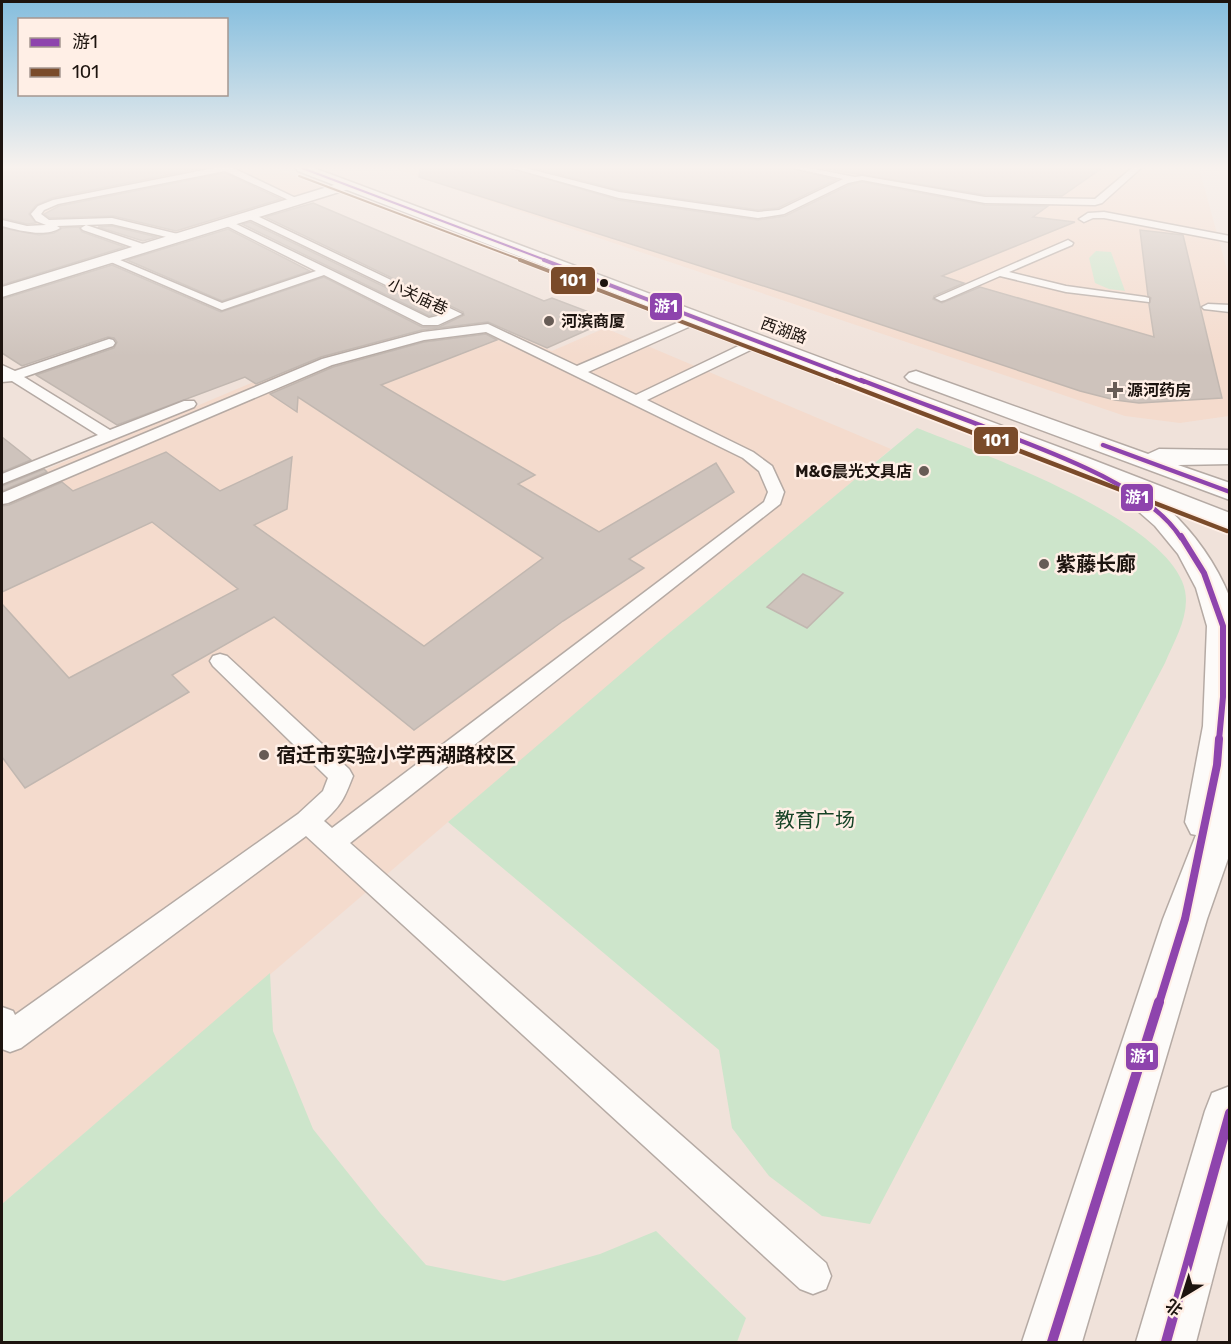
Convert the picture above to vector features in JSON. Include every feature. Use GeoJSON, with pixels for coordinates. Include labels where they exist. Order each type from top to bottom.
{"type":"FeatureCollection","features":[{"type":"Feature","properties":{"kind":"main road"},"geometry":{"type":"LineString","coordinates":[[2,292],[199,231]]}},
{"type":"Feature","properties":{"kind":"main road","name":"西湖路"},"geometry":{"type":"LineString","coordinates":[[490,231],[703,310],[759,341],[1087,452],[1230,492]]}},
{"type":"Feature","properties":{"kind":"main road","name":"西湖路"},"geometry":{"type":"LineString","coordinates":[[896,370],[1087,452],[1230,524]]}},
{"type":"Feature","properties":{"kind":"main road"},"geometry":{"type":"LineString","coordinates":[[1087,452],[1190,458],[1230,457]]}},
{"type":"Feature","properties":{"kind":"main road"},"geometry":{"type":"LineString","coordinates":[[1087,452],[1176,529],[1204,573],[1223,626],[1223,697],[1217,765],[1185,919]]}},
{"type":"Feature","properties":{"kind":"main road"},"geometry":{"type":"LineString","coordinates":[[1052,1342],[1185,919],[1230,796]]}},
{"type":"Feature","properties":{"kind":"main road"},"geometry":{"type":"LineString","coordinates":[[1166,1342],[1230,1111]]}},
{"type":"Feature","properties":{"kind":"lane"},"geometry":{"type":"LineString","coordinates":[[97,231],[145,248]]}},
{"type":"Feature","properties":{"kind":"lane"},"geometry":{"type":"LineString","coordinates":[[153,231],[179,237]]}},
{"type":"Feature","properties":{"kind":"lane","name":"小关庙巷"},"geometry":{"type":"LineString","coordinates":[[244,231],[427,322],[434,322],[456,314],[281,231]]}},
{"type":"Feature","properties":{"kind":"lane"},"geometry":{"type":"LineString","coordinates":[[1187,231],[1230,239]]}},
{"type":"Feature","properties":{"kind":"lane"},"geometry":{"type":"LineString","coordinates":[[941,298],[1068,243]]}},
{"type":"Feature","properties":{"kind":"lane"},"geometry":{"type":"LineString","coordinates":[[1037,256],[1056,280],[1078,291]]}},
{"type":"Feature","properties":{"kind":"lane"},"geometry":{"type":"LineString","coordinates":[[109,259],[222,307],[325,271]]}},
{"type":"Feature","properties":{"kind":"lane"},"geometry":{"type":"LineString","coordinates":[[999,273],[1078,291],[1145,300]]}},
{"type":"Feature","properties":{"kind":"lane"},"geometry":{"type":"LineString","coordinates":[[1208,307],[1230,309]]}},
{"type":"Feature","properties":{"kind":"lane"},"geometry":{"type":"LineString","coordinates":[[578,370],[703,310]]}},
{"type":"Feature","properties":{"kind":"lane"},"geometry":{"type":"LineString","coordinates":[[2,499],[327,362],[423,336],[488,328],[748,455],[766,469],[776,492],[772,504],[331,843]]}},
{"type":"Feature","properties":{"kind":"lane"},"geometry":{"type":"LineString","coordinates":[[637,400],[759,341]]}},
{"type":"Feature","properties":{"kind":"lane"},"geometry":{"type":"LineString","coordinates":[[5,375],[109,343]]}},
{"type":"Feature","properties":{"kind":"lane"},"geometry":{"type":"LineString","coordinates":[[5,375],[109,436]]}},
{"type":"Feature","properties":{"kind":"lane"},"geometry":{"type":"LineString","coordinates":[[2,479],[189,404]]}},
{"type":"Feature","properties":{"kind":"lane"},"geometry":{"type":"LineString","coordinates":[[2,1022],[10,1037],[307,821],[333,797],[341,776],[220,661]]}},
{"type":"Feature","properties":{"kind":"lane"},"geometry":{"type":"LineString","coordinates":[[307,821],[813,1276]]}},
{"type":"Feature","properties":{"kind":"shaded area"},"geometry":{"type":"Polygon","coordinates":[[[128,231],[184,231],[157,239],[128,231]]]}},
{"type":"Feature","properties":{"kind":"shaded area"},"geometry":{"type":"Polygon","coordinates":[[[577,231],[1216,231],[1229,277],[1229,416],[1180,423],[1125,416],[577,231]]]}},
{"type":"Feature","properties":{"kind":"shaded area","name":"宿迁市实验小学西湖路校区"},"geometry":{"type":"Polygon","coordinates":[[[479,320],[552,351],[605,328],[891,449],[448,822],[2,1204],[2,488],[280,371],[349,348],[422,330],[479,320]]]}},
{"type":"Feature","properties":{"kind":"green space"},"geometry":{"type":"Polygon","coordinates":[[[1096,251],[1111,252],[1125,291],[1109,289],[1095,283],[1089,258],[1096,251]]]}},
{"type":"Feature","properties":{"kind":"green space","name":"教育广场"},"geometry":{"type":"Polygon","coordinates":[[[917,428],[982,453],[1063,489],[1138,532],[1165,556],[1182,581],[1186,602],[1182,623],[1165,663],[870,1224],[822,1216],[769,1176],[732,1128],[719,1050],[448,822],[657,643],[917,428]]]}},
{"type":"Feature","properties":{"kind":"green space"},"geometry":{"type":"Polygon","coordinates":[[[270,973],[273,1031],[313,1129],[380,1213],[426,1265],[504,1281],[600,1254],[656,1231],[746,1318],[737,1342],[2,1342],[2,1204],[270,973]]]}},
{"type":"Feature","properties":{"kind":"building"},"geometry":{"type":"Polygon","coordinates":[[[2,231],[39,235],[58,231],[81,231],[125,247],[2,285],[2,231]]]}},
{"type":"Feature","properties":{"kind":"building"},"geometry":{"type":"Polygon","coordinates":[[[110,231],[131,231],[157,237],[143,241],[110,231]]]}},
{"type":"Feature","properties":{"kind":"building"},"geometry":{"type":"Polygon","coordinates":[[[222,231],[231,231],[310,271],[222,301],[127,260],[222,231]]]}},
{"type":"Feature","properties":{"kind":"building"},"geometry":{"type":"Polygon","coordinates":[[[256,231],[268,231],[439,313],[429,316],[256,231]]]}},
{"type":"Feature","properties":{"kind":"building"},"geometry":{"type":"Polygon","coordinates":[[[294,231],[378,231],[544,301],[552,298],[610,320],[547,348],[488,322],[422,330],[321,357],[256,384],[245,377],[117,425],[36,375],[114,348],[117,342],[114,338],[108,337],[22,366],[2,353],[2,299],[112,265],[221,312],[324,277],[422,327],[439,327],[464,315],[463,312],[294,231]]]}},
{"type":"Feature","properties":{"kind":"building"},"geometry":{"type":"Polygon","coordinates":[[[589,231],[1054,231],[942,276],[964,283],[934,296],[933,299],[942,303],[980,287],[1154,337],[1149,304],[1151,298],[1148,296],[1140,231],[1183,235],[1222,398],[1139,403],[1115,400],[1080,391],[795,296],[589,231]]]}},
{"type":"Feature","properties":{"kind":"building"},"geometry":{"type":"Polygon","coordinates":[[[486,334],[497,340],[381,385],[535,475],[518,484],[599,532],[716,463],[734,492],[629,559],[644,568],[563,621],[414,730],[274,617],[172,675],[189,692],[25,788],[2,757],[2,604],[69,678],[238,589],[152,522],[2,592],[2,506],[62,482],[73,491],[166,452],[220,491],[292,457],[287,509],[254,525],[424,646],[543,558],[298,397],[297,412],[270,394],[333,367],[424,342],[486,334]]]}},
{"type":"Feature","properties":{"kind":"building"},"geometry":{"type":"Polygon","coordinates":[[[2,437],[31,460],[2,472],[2,437]]]}},
{"type":"Feature","properties":{"kind":"building"},"geometry":{"type":"Polygon","coordinates":[[[44,469],[47,472],[2,491],[2,486],[44,469]]]}},
{"type":"Feature","properties":{"kind":"building"},"geometry":{"type":"Polygon","coordinates":[[[803,574],[843,593],[807,628],[767,607],[803,574]]]}},
{"type":"Feature","properties":{"kind":"transit line","name":"101"},"geometry":{"type":"LineString","coordinates":[[443,231],[1076,471],[1227,531]]}},
{"type":"Feature","properties":{"kind":"transit line","name":"游1"},"geometry":{"type":"LineString","coordinates":[[467,231],[1079,463],[1148,504],[1176,529],[1204,573],[1223,626],[1223,697],[1217,765],[1185,919],[1052,1342]]}},
{"type":"Feature","properties":{"kind":"transit line","name":"游1"},"geometry":{"type":"LineString","coordinates":[[1103,445],[1230,492]]}},
{"type":"Feature","properties":{"kind":"transit line","name":"游1"},"geometry":{"type":"LineString","coordinates":[[1166,1342],[1230,1113]]}},
{"type":"Feature","properties":{"kind":"place","name":"河滨商厦"},"geometry":{"type":"Point","coordinates":[549,321]}},
{"type":"Feature","properties":{"kind":"place","name":"源河药房"},"geometry":{"type":"Point","coordinates":[1115,390]}},
{"type":"Feature","properties":{"kind":"place","name":"M&G晨光文具店"},"geometry":{"type":"Point","coordinates":[924,471]}},
{"type":"Feature","properties":{"kind":"place","name":"紫藤长廊"},"geometry":{"type":"Point","coordinates":[1044,564]}},
{"type":"Feature","properties":{"kind":"place","name":"宿迁市实验小学西湖路校区"},"geometry":{"type":"Point","coordinates":[264,755]}}]}
